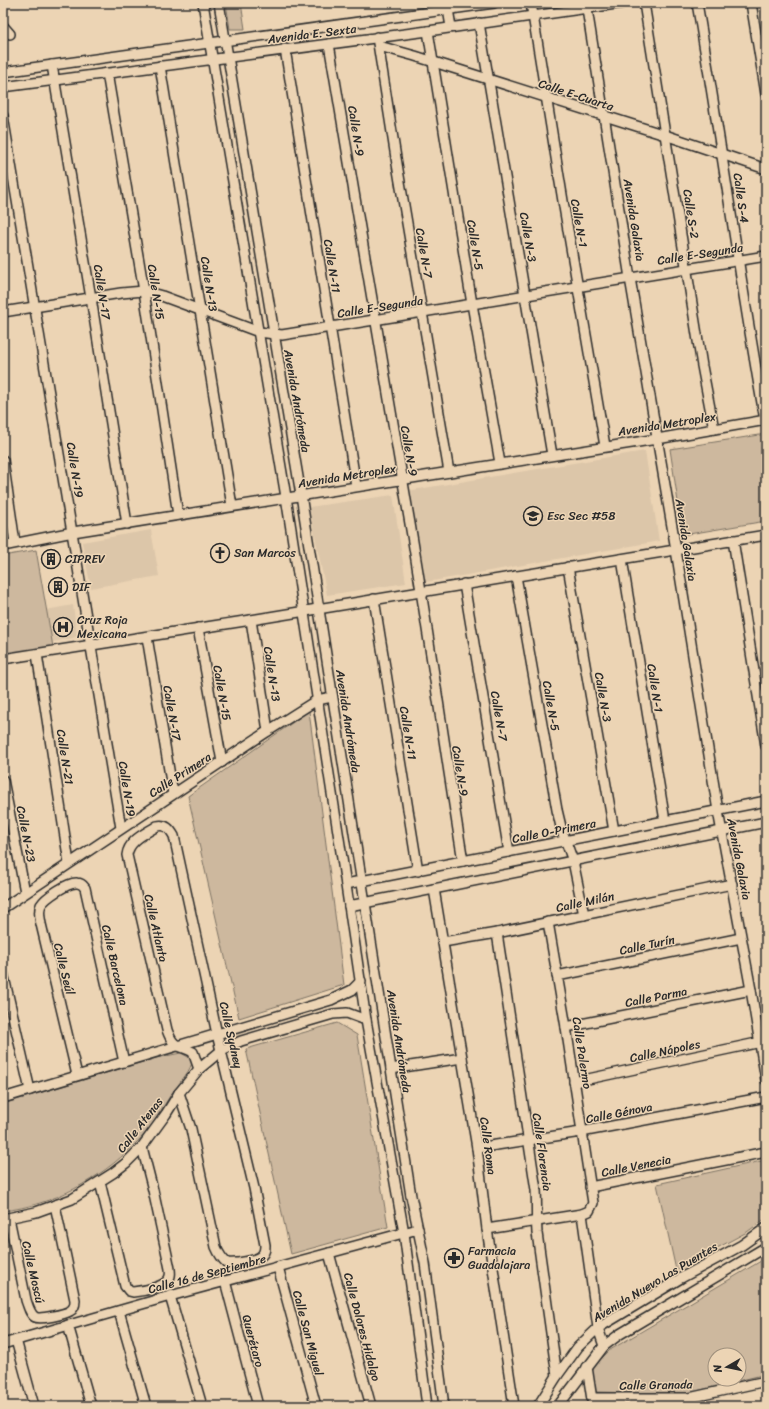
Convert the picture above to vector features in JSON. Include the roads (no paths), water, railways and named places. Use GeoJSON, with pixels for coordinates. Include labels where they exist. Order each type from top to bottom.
{"type":"FeatureCollection","features":[{"type":"Feature","properties":{"kind":"street"},"geometry":{"type":"LineString","coordinates":[[203,3],[286,498],[350,906],[366,1020],[404,1233],[427,1406]]}},
{"type":"Feature","properties":{"kind":"street","name":"Avenida Andrómeda"},"geometry":{"type":"LineString","coordinates":[[219,3],[300,495],[411,1196],[425,1264],[444,1406]]}},
{"type":"Feature","properties":{"kind":"street","name":"Avenida E. Sexta"},"geometry":{"type":"LineString","coordinates":[[3,72],[226,41],[447,6],[494,3]]}},
{"type":"Feature","properties":{"kind":"street","name":"Calle N-1"},"geometry":{"type":"LineString","coordinates":[[531,3],[577,286],[605,446]]}},
{"type":"Feature","properties":{"kind":"street","name":"Avenida E. Sexta"},"geometry":{"type":"LineString","coordinates":[[3,87],[285,49],[329,44],[378,42],[456,26],[533,16],[586,6],[623,3]]}},
{"type":"Feature","properties":{"kind":"street","name":"Calle S-2"},"geometry":{"type":"LineString","coordinates":[[644,3],[714,429]]}},
{"type":"Feature","properties":{"kind":"street","name":"Calle S-4"},"geometry":{"type":"LineString","coordinates":[[697,3],[765,420]]}},
{"type":"Feature","properties":{"kind":"street"},"geometry":{"type":"LineString","coordinates":[[751,3],[766,94]]}},
{"type":"Feature","properties":{"kind":"street"},"geometry":{"type":"LineString","coordinates":[[447,6],[456,26]]}},
{"type":"Feature","properties":{"kind":"street"},"geometry":{"type":"LineString","coordinates":[[456,26],[457,6]]}},
{"type":"Feature","properties":{"kind":"street","name":"Avenida Galaxia"},"geometry":{"type":"LineString","coordinates":[[586,6],[718,811],[751,990],[763,1041],[766,1080]]}},
{"type":"Feature","properties":{"kind":"street","name":"Calle N-3"},"geometry":{"type":"LineString","coordinates":[[479,23],[552,455]]}},
{"type":"Feature","properties":{"kind":"street"},"geometry":{"type":"LineString","coordinates":[[3,26],[10,34]]}},
{"type":"Feature","properties":{"kind":"street","name":"Calle N-5"},"geometry":{"type":"LineString","coordinates":[[428,31],[472,304],[500,463]]}},
{"type":"Feature","properties":{"kind":"street","name":"Calle E-Cuarta"},"geometry":{"type":"LineString","coordinates":[[378,42],[434,62],[665,135],[766,169]]}},
{"type":"Feature","properties":{"kind":"street","name":"Calle N-7"},"geometry":{"type":"LineString","coordinates":[[378,42],[449,472]]}},
{"type":"Feature","properties":{"kind":"street","name":"Calle N-9"},"geometry":{"type":"LineString","coordinates":[[329,44],[374,320],[402,479],[463,862]]}},
{"type":"Feature","properties":{"kind":"street","name":"Calle N-11"},"geometry":{"type":"LineString","coordinates":[[285,49],[356,486]]}},
{"type":"Feature","properties":{"kind":"street","name":"Calle N-17"},"geometry":{"type":"LineString","coordinates":[[52,65],[127,524]]}},
{"type":"Feature","properties":{"kind":"street","name":"Calle N-13"},"geometry":{"type":"LineString","coordinates":[[160,66],[232,506]]}},
{"type":"Feature","properties":{"kind":"street","name":"Calle N-15"},"geometry":{"type":"LineString","coordinates":[[107,73],[144,291],[178,515]]}},
{"type":"Feature","properties":{"kind":"street","name":"Calle N-19"},"geometry":{"type":"LineString","coordinates":[[3,116],[121,828]]}},
{"type":"Feature","properties":{"kind":"street","name":"Calle E-Segunda"},"geometry":{"type":"LineString","coordinates":[[3,312],[127,292],[144,291],[162,296],[259,332],[290,334],[766,256]]}},
{"type":"Feature","properties":{"kind":"street","name":"Avenida Metroplex"},"geometry":{"type":"LineString","coordinates":[[3,546],[73,532],[605,446],[657,439],[765,420]]}},
{"type":"Feature","properties":{"kind":"street"},"geometry":{"type":"LineString","coordinates":[[3,460],[15,543]]}},
{"type":"Feature","properties":{"kind":"street"},"geometry":{"type":"LineString","coordinates":[[3,660],[766,535]]}},
{"type":"Feature","properties":{"kind":"street"},"geometry":{"type":"LineString","coordinates":[[733,540],[766,746]]}},
{"type":"Feature","properties":{"kind":"street","name":"Calle N-1"},"geometry":{"type":"LineString","coordinates":[[622,559],[665,821]]}},
{"type":"Feature","properties":{"kind":"street","name":"Calle N-3"},"geometry":{"type":"LineString","coordinates":[[568,567],[614,831]]}},
{"type":"Feature","properties":{"kind":"street","name":"Calle N-5"},"geometry":{"type":"LineString","coordinates":[[516,576],[557,810],[573,861],[584,915]]}},
{"type":"Feature","properties":{"kind":"street","name":"Calle N-7"},"geometry":{"type":"LineString","coordinates":[[464,584],[509,852]]}},
{"type":"Feature","properties":{"kind":"street","name":"Calle N-11"},"geometry":{"type":"LineString","coordinates":[[374,599],[418,871]]}},
{"type":"Feature","properties":{"kind":"street","name":"Calle N-13"},"geometry":{"type":"LineString","coordinates":[[251,620],[268,731]]}},
{"type":"Feature","properties":{"kind":"street","name":"Calle N-15"},"geometry":{"type":"LineString","coordinates":[[198,628],[222,762]]}},
{"type":"Feature","properties":{"kind":"street","name":"Calle N-17"},"geometry":{"type":"LineString","coordinates":[[147,637],[173,794]]}},
{"type":"Feature","properties":{"kind":"street","name":"Calle N-21"},"geometry":{"type":"LineString","coordinates":[[37,654],[69,863]]}},
{"type":"Feature","properties":{"kind":"street","name":"Calle Primera"},"geometry":{"type":"LineString","coordinates":[[3,908],[268,731],[317,700],[332,697]]}},
{"type":"Feature","properties":{"kind":"street","name":"Calle N-23"},"geometry":{"type":"LineString","coordinates":[[3,780],[25,892]]}},
{"type":"Feature","properties":{"kind":"street","name":"Calle O-Primera"},"geometry":{"type":"LineString","coordinates":[[346,884],[418,871],[566,840],[766,801]]}},
{"type":"Feature","properties":{"kind":"street"},"geometry":{"type":"LineString","coordinates":[[350,906],[766,822]]}},
{"type":"Feature","properties":{"kind":"street","name":"Calle Sydney"},"geometry":{"type":"LineString","coordinates":[[157,826],[166,826],[170,829],[174,836],[217,1034],[222,1050],[265,1240],[264,1252],[257,1258],[227,1264],[222,1259],[216,1247],[191,1129],[179,1093]]}},
{"type":"Feature","properties":{"kind":"street","name":"Calle Atlanta"},"geometry":{"type":"LineString","coordinates":[[157,826],[131,844],[127,855],[167,1030],[172,1042],[177,1046]]}},
{"type":"Feature","properties":{"kind":"street","name":"Calle Barcelona"},"geometry":{"type":"LineString","coordinates":[[71,883],[82,884],[84,888],[124,1062]]}},
{"type":"Feature","properties":{"kind":"street","name":"Calle Seúl"},"geometry":{"type":"LineString","coordinates":[[71,883],[46,899],[41,904],[39,913],[77,1076]]}},
{"type":"Feature","properties":{"kind":"street","name":"Calle Milán"},"geometry":{"type":"LineString","coordinates":[[443,942],[497,933],[732,884]]}},
{"type":"Feature","properties":{"kind":"street","name":"Calle Roma"},"geometry":{"type":"LineString","coordinates":[[434,889],[477,1148],[487,1228],[514,1406]]}},
{"type":"Feature","properties":{"kind":"street","name":"Calle Palermo"},"geometry":{"type":"LineString","coordinates":[[548,922],[566,1027],[590,1187]]}},
{"type":"Feature","properties":{"kind":"street","name":"Calle Florencia"},"geometry":{"type":"LineString","coordinates":[[497,933],[529,1140],[538,1216],[536,1221],[557,1376]]}},
{"type":"Feature","properties":{"kind":"street","name":"Calle Turín"},"geometry":{"type":"LineString","coordinates":[[557,976],[741,938]]}},
{"type":"Feature","properties":{"kind":"street"},"geometry":{"type":"LineString","coordinates":[[3,973],[30,1090]]}},
{"type":"Feature","properties":{"kind":"street"},"geometry":{"type":"LineString","coordinates":[[3,1098],[331,1000],[352,990],[361,981]]}},
{"type":"Feature","properties":{"kind":"street","name":"Calle Parma"},"geometry":{"type":"LineString","coordinates":[[566,1027],[751,990]]}},
{"type":"Feature","properties":{"kind":"street","name":"Calle Atenas"},"geometry":{"type":"LineString","coordinates":[[6,1219],[72,1199],[100,1182],[126,1163],[142,1146],[166,1114],[179,1093],[199,1069],[222,1050],[241,1041],[333,1014],[347,1013],[366,1020]]}},
{"type":"Feature","properties":{"kind":"street"},"geometry":{"type":"LineString","coordinates":[[262,1020],[266,1033]]}},
{"type":"Feature","properties":{"kind":"street","name":"Calle Nápoles"},"geometry":{"type":"LineString","coordinates":[[574,1082],[763,1041]]}},
{"type":"Feature","properties":{"kind":"street"},"geometry":{"type":"LineString","coordinates":[[177,1046],[193,1052],[199,1069]]}},
{"type":"Feature","properties":{"kind":"street"},"geometry":{"type":"LineString","coordinates":[[391,1069],[462,1058]]}},
{"type":"Feature","properties":{"kind":"street","name":"Calle Génova"},"geometry":{"type":"LineString","coordinates":[[477,1148],[581,1132],[766,1097]]}},
{"type":"Feature","properties":{"kind":"street"},"geometry":{"type":"LineString","coordinates":[[100,1182],[125,1286],[129,1291],[133,1292],[163,1285],[170,1278],[169,1264],[142,1146]]}},
{"type":"Feature","properties":{"kind":"street","name":"Calle Venecia"},"geometry":{"type":"LineString","coordinates":[[582,1214],[589,1211],[592,1203],[590,1187],[766,1152]]}},
{"type":"Feature","properties":{"kind":"street","name":"Calle Moscú"},"geometry":{"type":"LineString","coordinates":[[6,1219],[26,1300],[31,1313],[36,1318],[41,1318],[70,1311],[75,1305],[75,1294],[55,1205]]}},
{"type":"Feature","properties":{"kind":"street"},"geometry":{"type":"LineString","coordinates":[[487,1228],[582,1214],[598,1328],[604,1346]]}},
{"type":"Feature","properties":{"kind":"street","name":"Avenida Nuevo Las Puentes"},"geometry":{"type":"LineString","coordinates":[[538,1406],[578,1347],[598,1328],[681,1278],[742,1245],[766,1228]]}},
{"type":"Feature","properties":{"kind":"street","name":"Calle 16 de Septiembre"},"geometry":{"type":"LineString","coordinates":[[3,1344],[170,1296],[418,1229]]}},
{"type":"Feature","properties":{"kind":"street"},"geometry":{"type":"LineString","coordinates":[[558,1406],[604,1346],[620,1334],[766,1247]]}},
{"type":"Feature","properties":{"kind":"street","name":"Calle Dolores Hidalgo"},"geometry":{"type":"LineString","coordinates":[[329,1253],[371,1406]]}},
{"type":"Feature","properties":{"kind":"street","name":"Calle San Miguel"},"geometry":{"type":"LineString","coordinates":[[278,1267],[316,1406]]}},
{"type":"Feature","properties":{"kind":"street","name":"Querétaro"},"geometry":{"type":"LineString","coordinates":[[225,1281],[258,1406]]}},
{"type":"Feature","properties":{"kind":"street"},"geometry":{"type":"LineString","coordinates":[[170,1296],[202,1406]]}},
{"type":"Feature","properties":{"kind":"street"},"geometry":{"type":"LineString","coordinates":[[119,1311],[146,1406]]}},
{"type":"Feature","properties":{"kind":"street"},"geometry":{"type":"LineString","coordinates":[[68,1325],[91,1406]]}},
{"type":"Feature","properties":{"kind":"street"},"geometry":{"type":"LineString","coordinates":[[16,1340],[34,1406]]}},
{"type":"Feature","properties":{"kind":"street"},"geometry":{"type":"LineString","coordinates":[[587,1367],[593,1402]]}},
{"type":"Feature","properties":{"kind":"street","name":"Calle Granada"},"geometry":{"type":"LineString","coordinates":[[593,1402],[689,1402],[766,1381]]}},
{"type":"Feature","properties":{"kind":"place","name":"Esc Sec #58"},"geometry":{"type":"Point","coordinates":[533,516]}},
{"type":"Feature","properties":{"kind":"place","name":"San Marcos"},"geometry":{"type":"Point","coordinates":[220,553]}},
{"type":"Feature","properties":{"kind":"place","name":"CIPREV"},"geometry":{"type":"Point","coordinates":[51,559]}},
{"type":"Feature","properties":{"kind":"place","name":"DIF"},"geometry":{"type":"Point","coordinates":[58,587]}},
{"type":"Feature","properties":{"kind":"place","name":"Cruz Roja Mexicana"},"geometry":{"type":"Point","coordinates":[63,627]}},
{"type":"Feature","properties":{"kind":"place","name":"Farmacia Guadalajara"},"geometry":{"type":"Point","coordinates":[454,1258]}}]}
